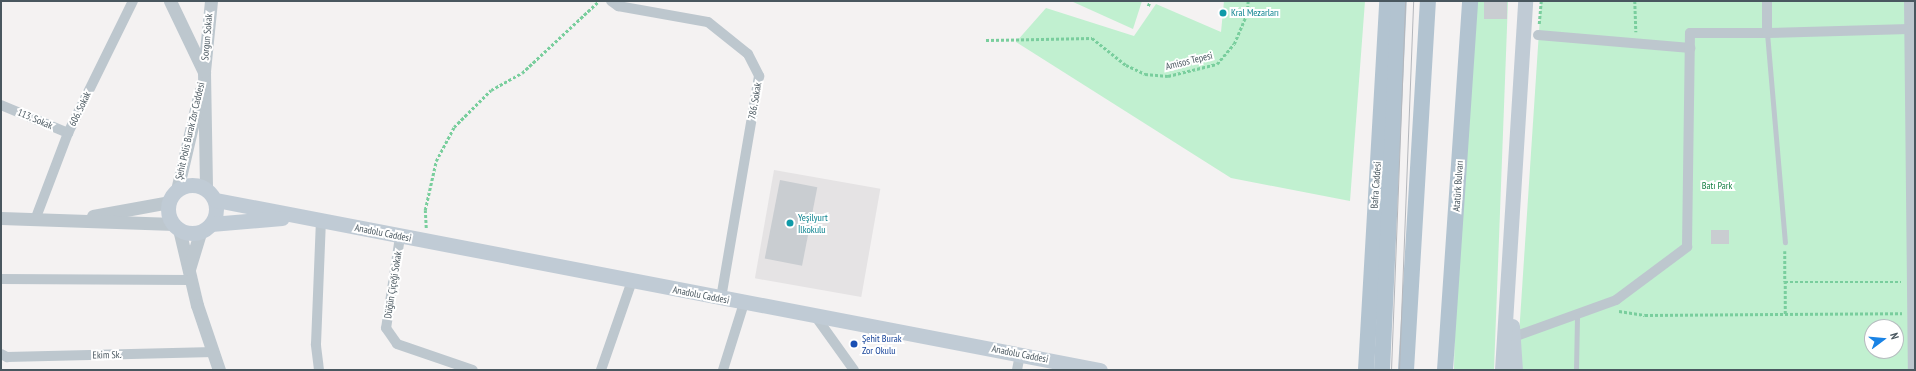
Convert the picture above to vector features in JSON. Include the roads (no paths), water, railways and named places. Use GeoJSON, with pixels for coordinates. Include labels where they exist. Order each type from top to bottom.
{"type":"FeatureCollection","features":[{"type":"Feature","properties":{"kind":"main road","name":"Bafra Caddesi"},"geometry":{"type":"LineString","coordinates":[[1366,370],[1387,1]]}},
{"type":"Feature","properties":{"kind":"main road","name":"Bafra Caddesi"},"geometry":{"type":"LineString","coordinates":[[1382,370],[1399,1]]}},
{"type":"Feature","properties":{"kind":"main road"},"geometry":{"type":"LineString","coordinates":[[1406,370],[1428,1]]}},
{"type":"Feature","properties":{"kind":"main road","name":"Atatürk Bulvarı"},"geometry":{"type":"LineString","coordinates":[[1445,370],[1470,1]]}},
{"type":"Feature","properties":{"kind":"main road"},"geometry":{"type":"LineString","coordinates":[[1502,370],[1525,1]]}},
{"type":"Feature","properties":{"kind":"main road"},"geometry":{"type":"LineString","coordinates":[[206,228],[217,208],[216,200],[206,188],[191,184],[177,190],[169,202],[168,210],[176,227],[206,228],[303,217]]}},
{"type":"Feature","properties":{"kind":"main road","name":"Anadolu Caddesi"},"geometry":{"type":"LineString","coordinates":[[216,200],[303,217],[321,222],[721,299],[1100,370]]}},
{"type":"Feature","properties":{"kind":"main road"},"geometry":{"type":"LineString","coordinates":[[1508,273],[1515,370]]}},
{"type":"Feature","properties":{"kind":"street","name":"606. Sokak"},"geometry":{"type":"LineString","coordinates":[[35,220],[68,133],[133,1]]}},
{"type":"Feature","properties":{"kind":"street","name":"Şehit Polis Burak Zor Caddesi"},"geometry":{"type":"LineString","coordinates":[[170,1],[204,72],[206,188]]}},
{"type":"Feature","properties":{"kind":"street","name":"Sorgun Sokak"},"geometry":{"type":"LineString","coordinates":[[204,72],[211,1]]}},
{"type":"Feature","properties":{"kind":"street","name":"786. Sokak"},"geometry":{"type":"LineString","coordinates":[[611,1],[618,6],[708,22],[748,54],[759,76],[721,299]]}},
{"type":"Feature","properties":{"kind":"street"},"geometry":{"type":"LineString","coordinates":[[1767,1],[1767,33]]}},
{"type":"Feature","properties":{"kind":"street"},"geometry":{"type":"LineString","coordinates":[[1909,1],[1912,105],[1913,370]]}},
{"type":"Feature","properties":{"kind":"street"},"geometry":{"type":"LineString","coordinates":[[1519,336],[1577,316],[1616,300],[1687,247],[1690,33],[1767,33],[1909,29]]}},
{"type":"Feature","properties":{"kind":"street"},"geometry":{"type":"LineString","coordinates":[[1538,35],[1690,48]]}},
{"type":"Feature","properties":{"kind":"street","name":"Şehit Polis Burak Zor Caddesi"},"geometry":{"type":"LineString","coordinates":[[177,190],[204,72]]}},
{"type":"Feature","properties":{"kind":"street","name":"113. Sokak"},"geometry":{"type":"LineString","coordinates":[[1,105],[68,133]]}},
{"type":"Feature","properties":{"kind":"street"},"geometry":{"type":"LineString","coordinates":[[66,220],[169,202]]}},
{"type":"Feature","properties":{"kind":"street"},"geometry":{"type":"LineString","coordinates":[[1,218],[66,220],[176,227],[219,370]]}},
{"type":"Feature","properties":{"kind":"street"},"geometry":{"type":"LineString","coordinates":[[319,370],[316,344],[321,222]]}},
{"type":"Feature","properties":{"kind":"street"},"geometry":{"type":"LineString","coordinates":[[190,275],[206,228]]}},
{"type":"Feature","properties":{"kind":"street","name":"Düğün Çiçeği Sokak"},"geometry":{"type":"LineString","coordinates":[[400,237],[386,328],[397,344],[474,370]]}},
{"type":"Feature","properties":{"kind":"street"},"geometry":{"type":"LineString","coordinates":[[1,279],[190,275]]}},
{"type":"Feature","properties":{"kind":"street"},"geometry":{"type":"LineString","coordinates":[[601,370],[632,281]]}},
{"type":"Feature","properties":{"kind":"street"},"geometry":{"type":"LineString","coordinates":[[723,370],[744,303]]}},
{"type":"Feature","properties":{"kind":"street"},"geometry":{"type":"LineString","coordinates":[[816,317],[854,370]]}},
{"type":"Feature","properties":{"kind":"street","name":"Ekim Sk."},"geometry":{"type":"LineString","coordinates":[[1,354],[7,357],[214,352]]}},
{"type":"Feature","properties":{"kind":"street"},"geometry":{"type":"LineString","coordinates":[[1017,370],[1020,354]]}},
{"type":"Feature","properties":{"kind":"lane"},"geometry":{"type":"LineString","coordinates":[[1767,33],[1784,242]]}},
{"type":"Feature","properties":{"kind":"lane"},"geometry":{"type":"LineString","coordinates":[[1576,370],[1577,316]]}},
{"type":"Feature","properties":{"kind":"tram line"},"geometry":{"type":"LineString","coordinates":[[1391,370],[1405,1]]}},
{"type":"Feature","properties":{"kind":"tram line"},"geometry":{"type":"LineString","coordinates":[[1399,370],[1413,1]]}},
{"type":"Feature","properties":{"kind":"place","name":"Kral Mezarları"},"geometry":{"type":"Point","coordinates":[1223,13]}},
{"type":"Feature","properties":{"kind":"place","name":"Yeşilyurt İlkokulu"},"geometry":{"type":"Point","coordinates":[790,223]}},
{"type":"Feature","properties":{"kind":"place","name":"Şehit Burak Zor Okulu"},"geometry":{"type":"Point","coordinates":[854,344]}},
{"type":"Feature","properties":{"kind":"park label","name":"Batı Park"},"geometry":{"type":"Point","coordinates":[1717,186]}}]}
